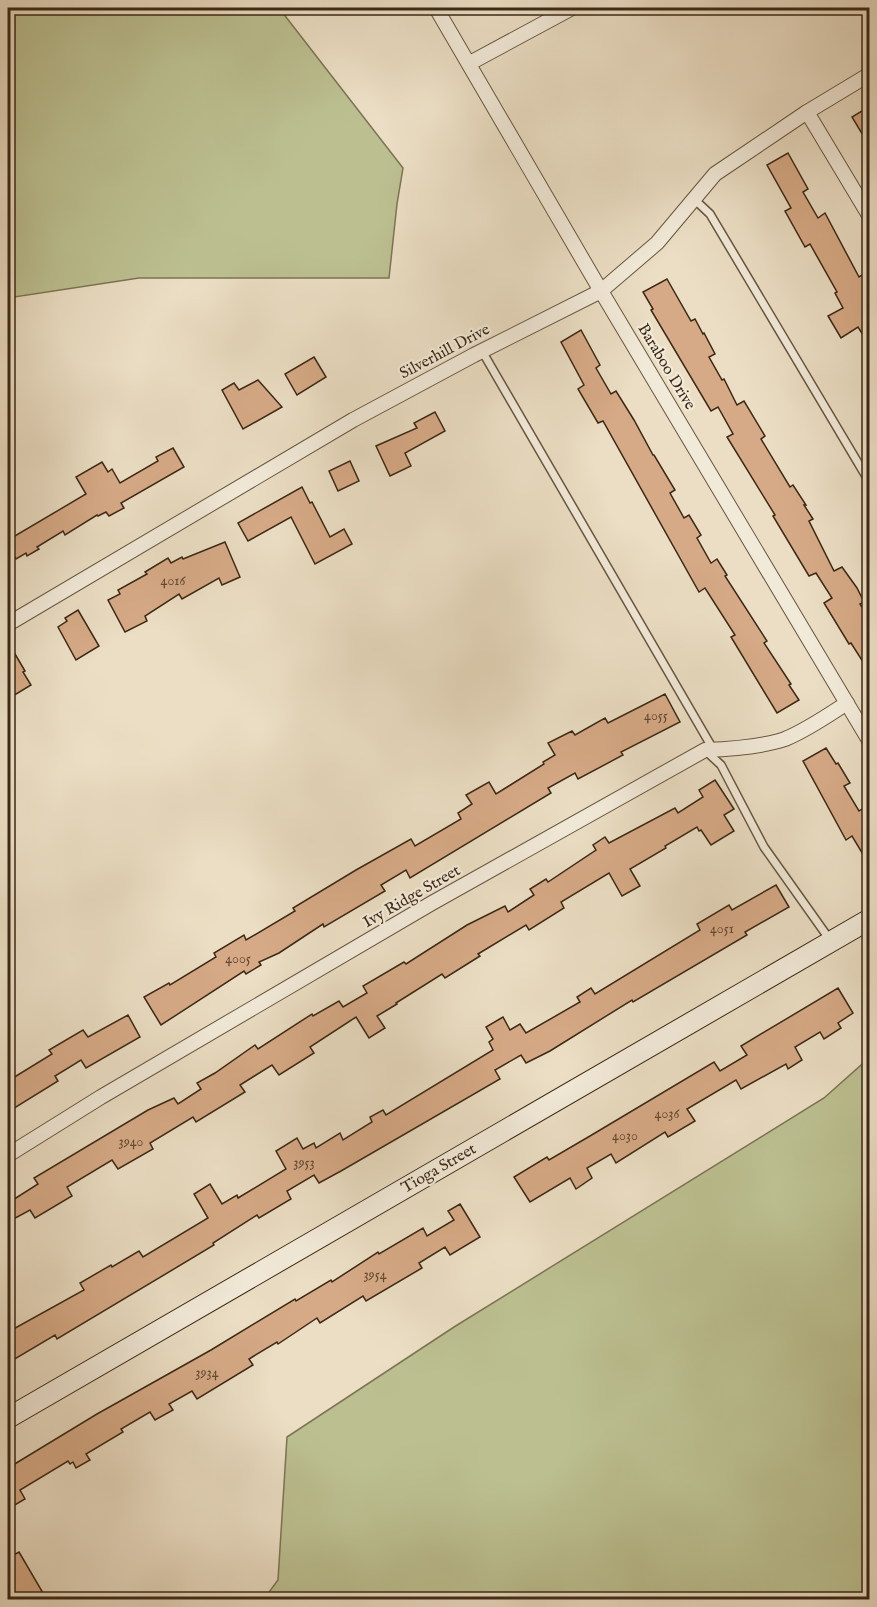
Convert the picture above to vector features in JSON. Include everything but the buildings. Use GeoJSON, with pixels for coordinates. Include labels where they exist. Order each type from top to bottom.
{"type":"FeatureCollection","features":[{"type":"Feature","properties":{"kind":"street","name":"Baraboo Drive"},"geometry":{"type":"LineString","coordinates":[[436,8],[601,291],[870,742]]}},
{"type":"Feature","properties":{"kind":"street"},"geometry":{"type":"LineString","coordinates":[[470,63],[572,8]]}},
{"type":"Feature","properties":{"kind":"street","name":"Silverhill Drive"},"geometry":{"type":"LineString","coordinates":[[8,623],[353,420],[601,291],[657,243],[715,174],[807,112],[870,74]]}},
{"type":"Feature","properties":{"kind":"street"},"geometry":{"type":"LineString","coordinates":[[807,112],[870,217]]}},
{"type":"Feature","properties":{"kind":"street","name":"Ivy Ridge Street"},"geometry":{"type":"LineString","coordinates":[[8,1155],[101,1097],[422,909],[709,750],[783,740],[847,703]]}},
{"type":"Feature","properties":{"kind":"street","name":"Tioga Street"},"geometry":{"type":"LineString","coordinates":[[8,1418],[870,919]]}},
{"type":"Feature","properties":{"kind":"lane"},"geometry":{"type":"LineString","coordinates":[[694,199],[710,214],[870,483]]}},
{"type":"Feature","properties":{"kind":"lane"},"geometry":{"type":"LineString","coordinates":[[482,351],[709,750],[721,765],[764,847],[832,942]]}},
{"type":"Feature","properties":{"kind":"green space"},"geometry":{"type":"Polygon","coordinates":[[[8,8],[279,8],[403,168],[389,278],[139,278],[8,298],[8,8]]]}},
{"type":"Feature","properties":{"kind":"green space"},"geometry":{"type":"Polygon","coordinates":[[[869,1058],[869,1599],[264,1599],[278,1580],[287,1437],[454,1327],[824,1098],[869,1058]]]}}]}
